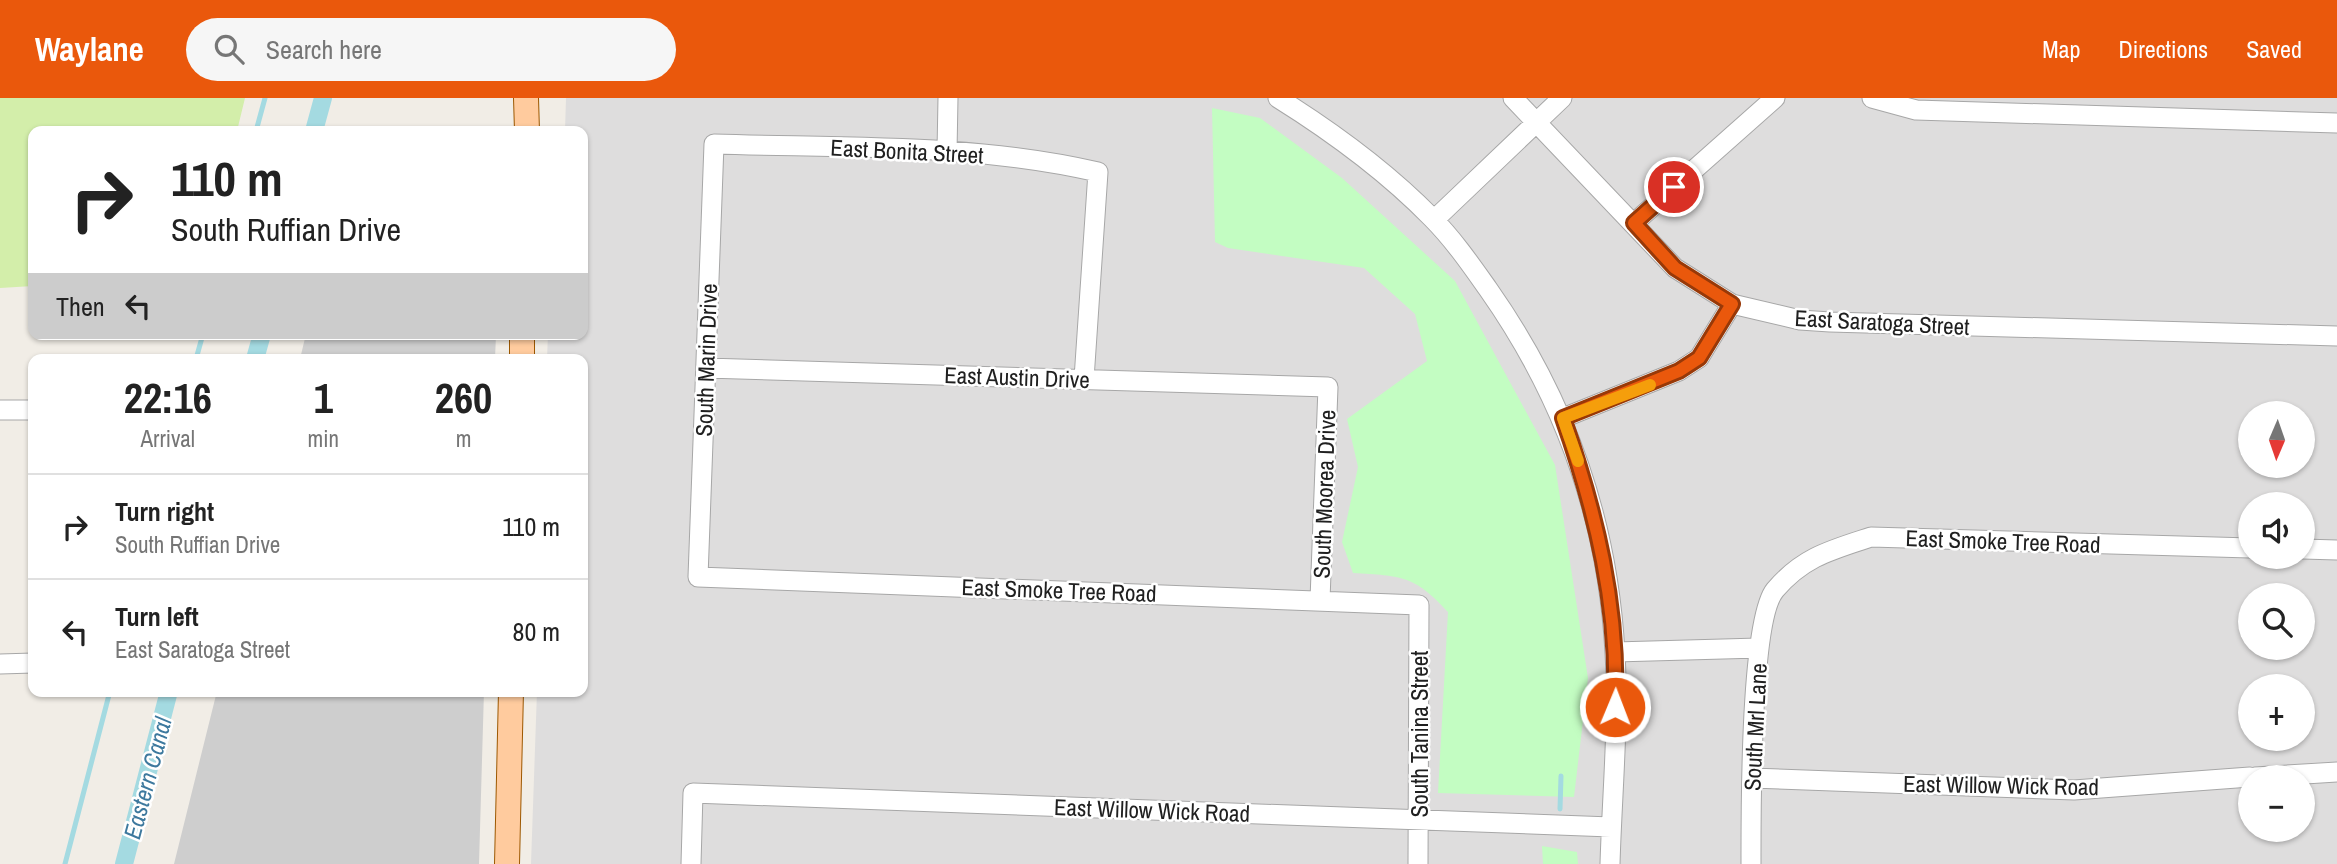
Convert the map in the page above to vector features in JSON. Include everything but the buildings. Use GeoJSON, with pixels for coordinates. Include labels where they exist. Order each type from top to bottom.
{"type":"FeatureCollection","features":[{"type":"Feature","properties":{"kind":"main road"},"geometry":{"type":"LineString","coordinates":[[526,98],[527,126]]}},
{"type":"Feature","properties":{"kind":"main road"},"geometry":{"type":"LineString","coordinates":[[507,864],[512,697]]}},
{"type":"Feature","properties":{"kind":"street"},"geometry":{"type":"LineString","coordinates":[[947,152],[948,98]]}},
{"type":"Feature","properties":{"kind":"street"},"geometry":{"type":"LineString","coordinates":[[1279,98],[1356,149],[1434,220],[1476,272],[1524,342],[1563,418],[1594,515],[1611,604],[1615,652],[1610,864]]}},
{"type":"Feature","properties":{"kind":"street","name":"East Saratoga Street"},"geometry":{"type":"LineString","coordinates":[[1513,98],[1675,268],[1732,304],[1800,320],[2337,336]]}},
{"type":"Feature","properties":{"kind":"street"},"geometry":{"type":"LineString","coordinates":[[1434,220],[1562,98]]}},
{"type":"Feature","properties":{"kind":"street"},"geometry":{"type":"LineString","coordinates":[[1634,223],[1774,98]]}},
{"type":"Feature","properties":{"kind":"street"},"geometry":{"type":"LineString","coordinates":[[1872,98],[1916,110],[2337,123]]}},
{"type":"Feature","properties":{"kind":"street","name":"East Bonita Street"},"geometry":{"type":"LineString","coordinates":[[714,144],[947,152],[1044,159],[1098,172],[1084,379]]}},
{"type":"Feature","properties":{"kind":"street","name":"South Marin Drive"},"geometry":{"type":"LineString","coordinates":[[698,577],[714,144]]}},
{"type":"Feature","properties":{"kind":"street"},"geometry":{"type":"LineString","coordinates":[[1563,418],[1679,371],[1699,358],[1732,304]]}},
{"type":"Feature","properties":{"kind":"street","name":"East Austin Drive"},"geometry":{"type":"LineString","coordinates":[[706,368],[1328,387]]}},
{"type":"Feature","properties":{"kind":"street","name":"South Moorea Drive"},"geometry":{"type":"LineString","coordinates":[[1320,600],[1328,387]]}},
{"type":"Feature","properties":{"kind":"street"},"geometry":{"type":"LineString","coordinates":[[0,410],[28,410]]}},
{"type":"Feature","properties":{"kind":"street","name":"East Smoke Tree Road"},"geometry":{"type":"LineString","coordinates":[[1773,592],[1812,556],[1871,537],[2238,548]]}},
{"type":"Feature","properties":{"kind":"street"},"geometry":{"type":"LineString","coordinates":[[2315,549],[2337,550]]}},
{"type":"Feature","properties":{"kind":"street","name":"East Smoke Tree Road"},"geometry":{"type":"LineString","coordinates":[[698,577],[1419,605]]}},
{"type":"Feature","properties":{"kind":"street","name":"South Mrl Lane"},"geometry":{"type":"LineString","coordinates":[[1751,864],[1752,778],[1759,648],[1773,592]]}},
{"type":"Feature","properties":{"kind":"street","name":"South Tanina Street"},"geometry":{"type":"LineString","coordinates":[[1418,864],[1419,605]]}},
{"type":"Feature","properties":{"kind":"street"},"geometry":{"type":"LineString","coordinates":[[1615,652],[1759,648]]}},
{"type":"Feature","properties":{"kind":"street"},"geometry":{"type":"LineString","coordinates":[[0,664],[28,663]]}},
{"type":"Feature","properties":{"kind":"street","name":"East Willow Wick Road"},"geometry":{"type":"LineString","coordinates":[[2315,773],[2337,772]]}},
{"type":"Feature","properties":{"kind":"street","name":"East Willow Wick Road"},"geometry":{"type":"LineString","coordinates":[[1752,778],[2074,790],[2238,778]]}},
{"type":"Feature","properties":{"kind":"street","name":"East Willow Wick Road"},"geometry":{"type":"LineString","coordinates":[[691,864],[693,793],[1611,827]]}},
{"type":"Feature","properties":{"kind":"shaded area"},"geometry":{"type":"Polygon","coordinates":[[[566,98],[2337,98],[2337,864],[531,864],[537,697],[588,697],[588,354],[547,354],[548,340],[588,340],[588,126],[565,126],[566,98]]]}},
{"type":"Feature","properties":{"kind":"shaded area"},"geometry":{"type":"Polygon","coordinates":[[[305,340],[496,340],[495,354],[301,354],[305,340]]]}},
{"type":"Feature","properties":{"kind":"shaded area"},"geometry":{"type":"Polygon","coordinates":[[[216,697],[484,697],[479,864],[174,864],[216,697]]]}},
{"type":"Feature","properties":{"kind":"green space"},"geometry":{"type":"Polygon","coordinates":[[[0,98],[245,98],[238,126],[28,126],[28,286],[0,288],[0,98]]]}},
{"type":"Feature","properties":{"kind":"green space"},"geometry":{"type":"Polygon","coordinates":[[[1212,108],[1260,118],[1342,178],[1455,281],[1555,465],[1588,678],[1574,797],[1438,793],[1448,612],[1416,584],[1396,577],[1353,573],[1342,542],[1358,467],[1347,419],[1427,361],[1415,314],[1364,268],[1228,248],[1215,242],[1212,108]]]}},
{"type":"Feature","properties":{"kind":"green space"},"geometry":{"type":"Polygon","coordinates":[[[1542,846],[1577,852],[1578,864],[1543,864],[1542,846]]]}},
{"type":"Feature","properties":{"kind":"waterway"},"geometry":{"type":"LineString","coordinates":[[257,126],[265,98]]}},
{"type":"Feature","properties":{"kind":"waterway","name":"Eastern Canal"},"geometry":{"type":"LineString","coordinates":[[315,126],[323,98]]}},
{"type":"Feature","properties":{"kind":"waterway"},"geometry":{"type":"LineString","coordinates":[[197,354],[201,340]]}},
{"type":"Feature","properties":{"kind":"waterway","name":"Eastern Canal"},"geometry":{"type":"LineString","coordinates":[[256,354],[260,340]]}},
{"type":"Feature","properties":{"kind":"waterway"},"geometry":{"type":"LineString","coordinates":[[65,864],[108,697]]}},
{"type":"Feature","properties":{"kind":"waterway","name":"Eastern Canal"},"geometry":{"type":"LineString","coordinates":[[124,864],[167,697]]}},
{"type":"Feature","properties":{"kind":"waterway"},"geometry":{"type":"LineString","coordinates":[[1560,809],[1561,776]]}},
{"type":"Feature","properties":{"kind":"slow traffic"},"geometry":{"type":"LineString","coordinates":[[1578,461],[1563,418],[1650,385]]}},
{"type":"Feature","properties":{"kind":"route"},"geometry":{"type":"LineString","coordinates":[[1615,707],[1615,652],[1604,561],[1589,496],[1563,418],[1652,384],[1699,358],[1732,304],[1675,268],[1634,223],[1674,187]]}}]}
